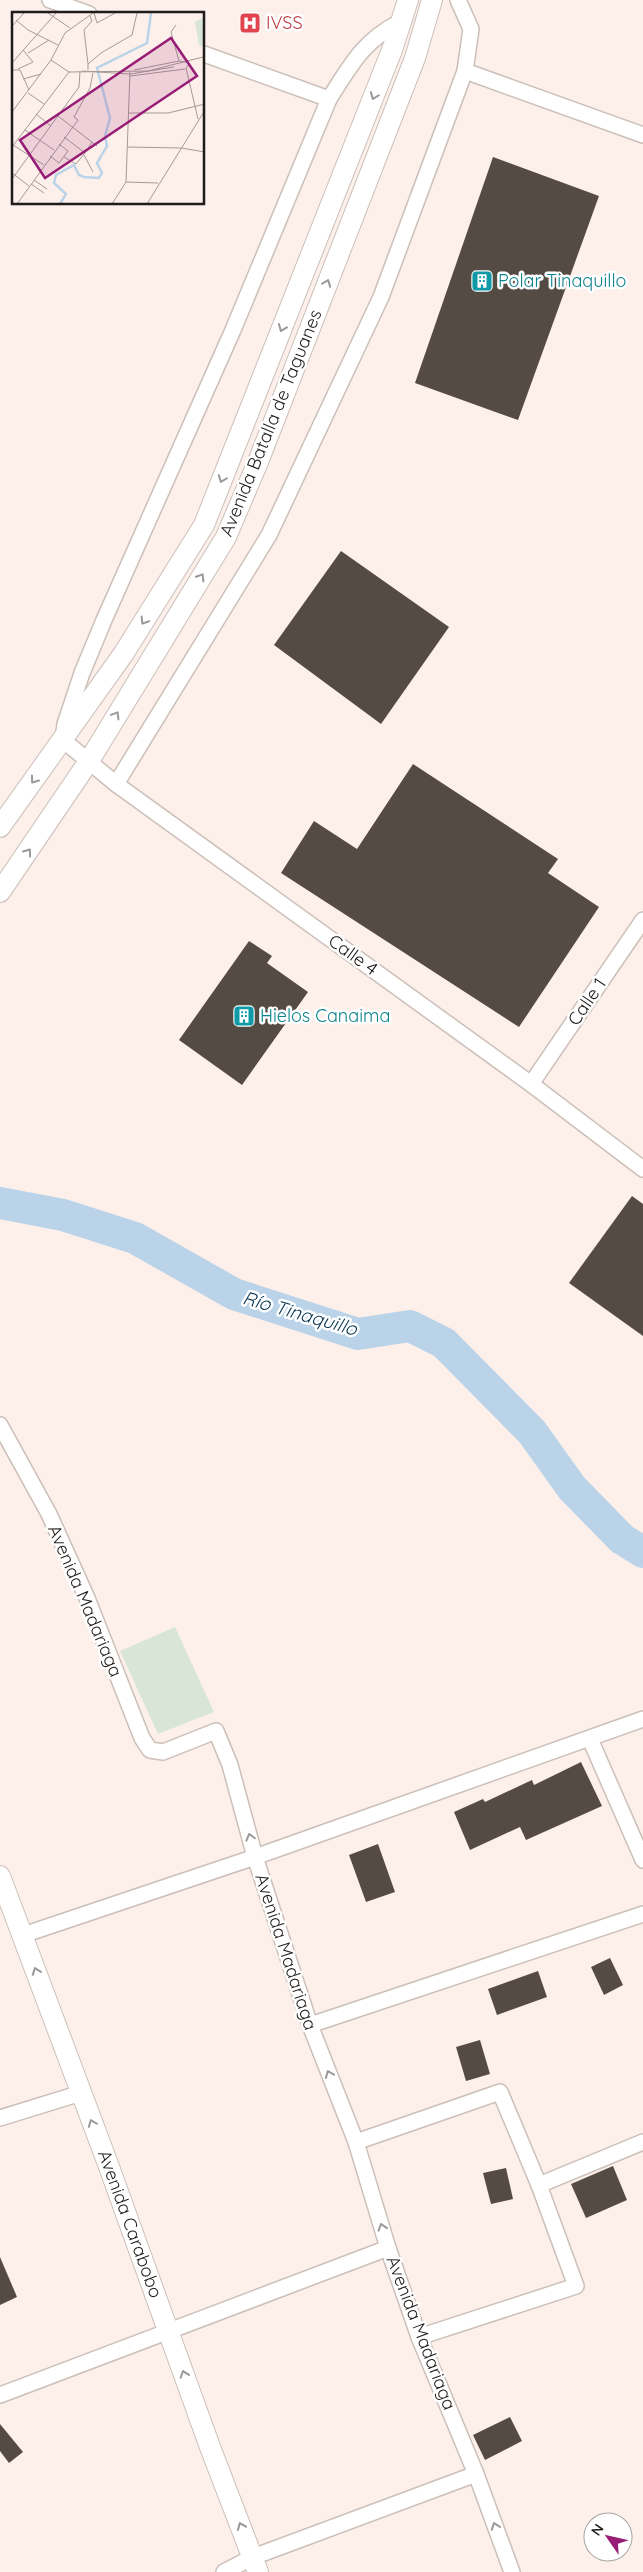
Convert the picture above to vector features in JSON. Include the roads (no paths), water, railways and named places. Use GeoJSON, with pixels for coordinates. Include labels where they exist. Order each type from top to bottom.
{"type":"FeatureCollection","features":[{"type":"Feature","properties":{"kind":"street"},"geometry":{"type":"LineString","coordinates":[[50,0],[83,12]]}},
{"type":"Feature","properties":{"kind":"street","name":"Avenida Batalla de Taguanes"},"geometry":{"type":"LineString","coordinates":[[0,827],[124,653],[204,525],[388,59],[408,0]]}},
{"type":"Feature","properties":{"kind":"street","name":"Avenida Batalla de Taguanes"},"geometry":{"type":"LineString","coordinates":[[0,892],[89,761],[226,537],[258,462],[415,58],[432,0]]}},
{"type":"Feature","properties":{"kind":"street"},"geometry":{"type":"LineString","coordinates":[[116,784],[269,535],[381,297],[465,71],[470,29],[458,0]]}},
{"type":"Feature","properties":{"kind":"street"},"geometry":{"type":"LineString","coordinates":[[63,740],[65,724],[82,672],[233,330],[329,99],[361,50],[380,32],[400,22]]}},
{"type":"Feature","properties":{"kind":"street"},"geometry":{"type":"LineString","coordinates":[[205,54],[329,99]]}},
{"type":"Feature","properties":{"kind":"street"},"geometry":{"type":"LineString","coordinates":[[465,71],[643,135]]}},
{"type":"Feature","properties":{"kind":"street","name":"Calle 4"},"geometry":{"type":"LineString","coordinates":[[63,740],[116,784],[531,1084],[643,1169]]}},
{"type":"Feature","properties":{"kind":"street","name":"Calle 1"},"geometry":{"type":"LineString","coordinates":[[531,1084],[643,920]]}},
{"type":"Feature","properties":{"kind":"street","name":"Avenida Madariaga"},"geometry":{"type":"LineString","coordinates":[[0,1425],[49,1514],[87,1598],[142,1738],[150,1750],[163,1752],[216,1731],[230,1765],[255,1857],[310,2025],[356,2142],[388,2248],[419,2337],[476,2474],[512,2572]]}},
{"type":"Feature","properties":{"kind":"street"},"geometry":{"type":"LineString","coordinates":[[23,1935],[255,1857],[643,1719]]}},
{"type":"Feature","properties":{"kind":"street"},"geometry":{"type":"LineString","coordinates":[[590,1739],[643,1860]]}},
{"type":"Feature","properties":{"kind":"street","name":"Avenida Carabobo"},"geometry":{"type":"LineString","coordinates":[[0,1876],[169,2331],[210,2447],[256,2565]]}},
{"type":"Feature","properties":{"kind":"street"},"geometry":{"type":"LineString","coordinates":[[310,2025],[643,1914]]}},
{"type":"Feature","properties":{"kind":"street"},"geometry":{"type":"LineString","coordinates":[[356,2142],[500,2092],[539,2185],[576,2286],[419,2337]]}},
{"type":"Feature","properties":{"kind":"street"},"geometry":{"type":"LineString","coordinates":[[0,2118],[81,2093]]}},
{"type":"Feature","properties":{"kind":"street"},"geometry":{"type":"LineString","coordinates":[[539,2185],[643,2142]]}},
{"type":"Feature","properties":{"kind":"street"},"geometry":{"type":"LineString","coordinates":[[0,2395],[388,2248]]}},
{"type":"Feature","properties":{"kind":"street"},"geometry":{"type":"LineString","coordinates":[[224,2572],[256,2565],[476,2474]]}},
{"type":"Feature","properties":{"kind":"waterway","name":"Río Tinaquillo"},"geometry":{"type":"LineString","coordinates":[[0,1203],[63,1215],[135,1238],[234,1294],[358,1334],[410,1326],[444,1343],[532,1432],[572,1488],[622,1539],[643,1552]]}},
{"type":"Feature","properties":{"kind":"place","name":"IVSS"},"geometry":{"type":"Point","coordinates":[250,23]}},
{"type":"Feature","properties":{"kind":"place","name":"Polar Tinaquillo"},"geometry":{"type":"Point","coordinates":[482,281]}},
{"type":"Feature","properties":{"kind":"place","name":"Hielos Canaima"},"geometry":{"type":"Point","coordinates":[244,1016]}}]}
